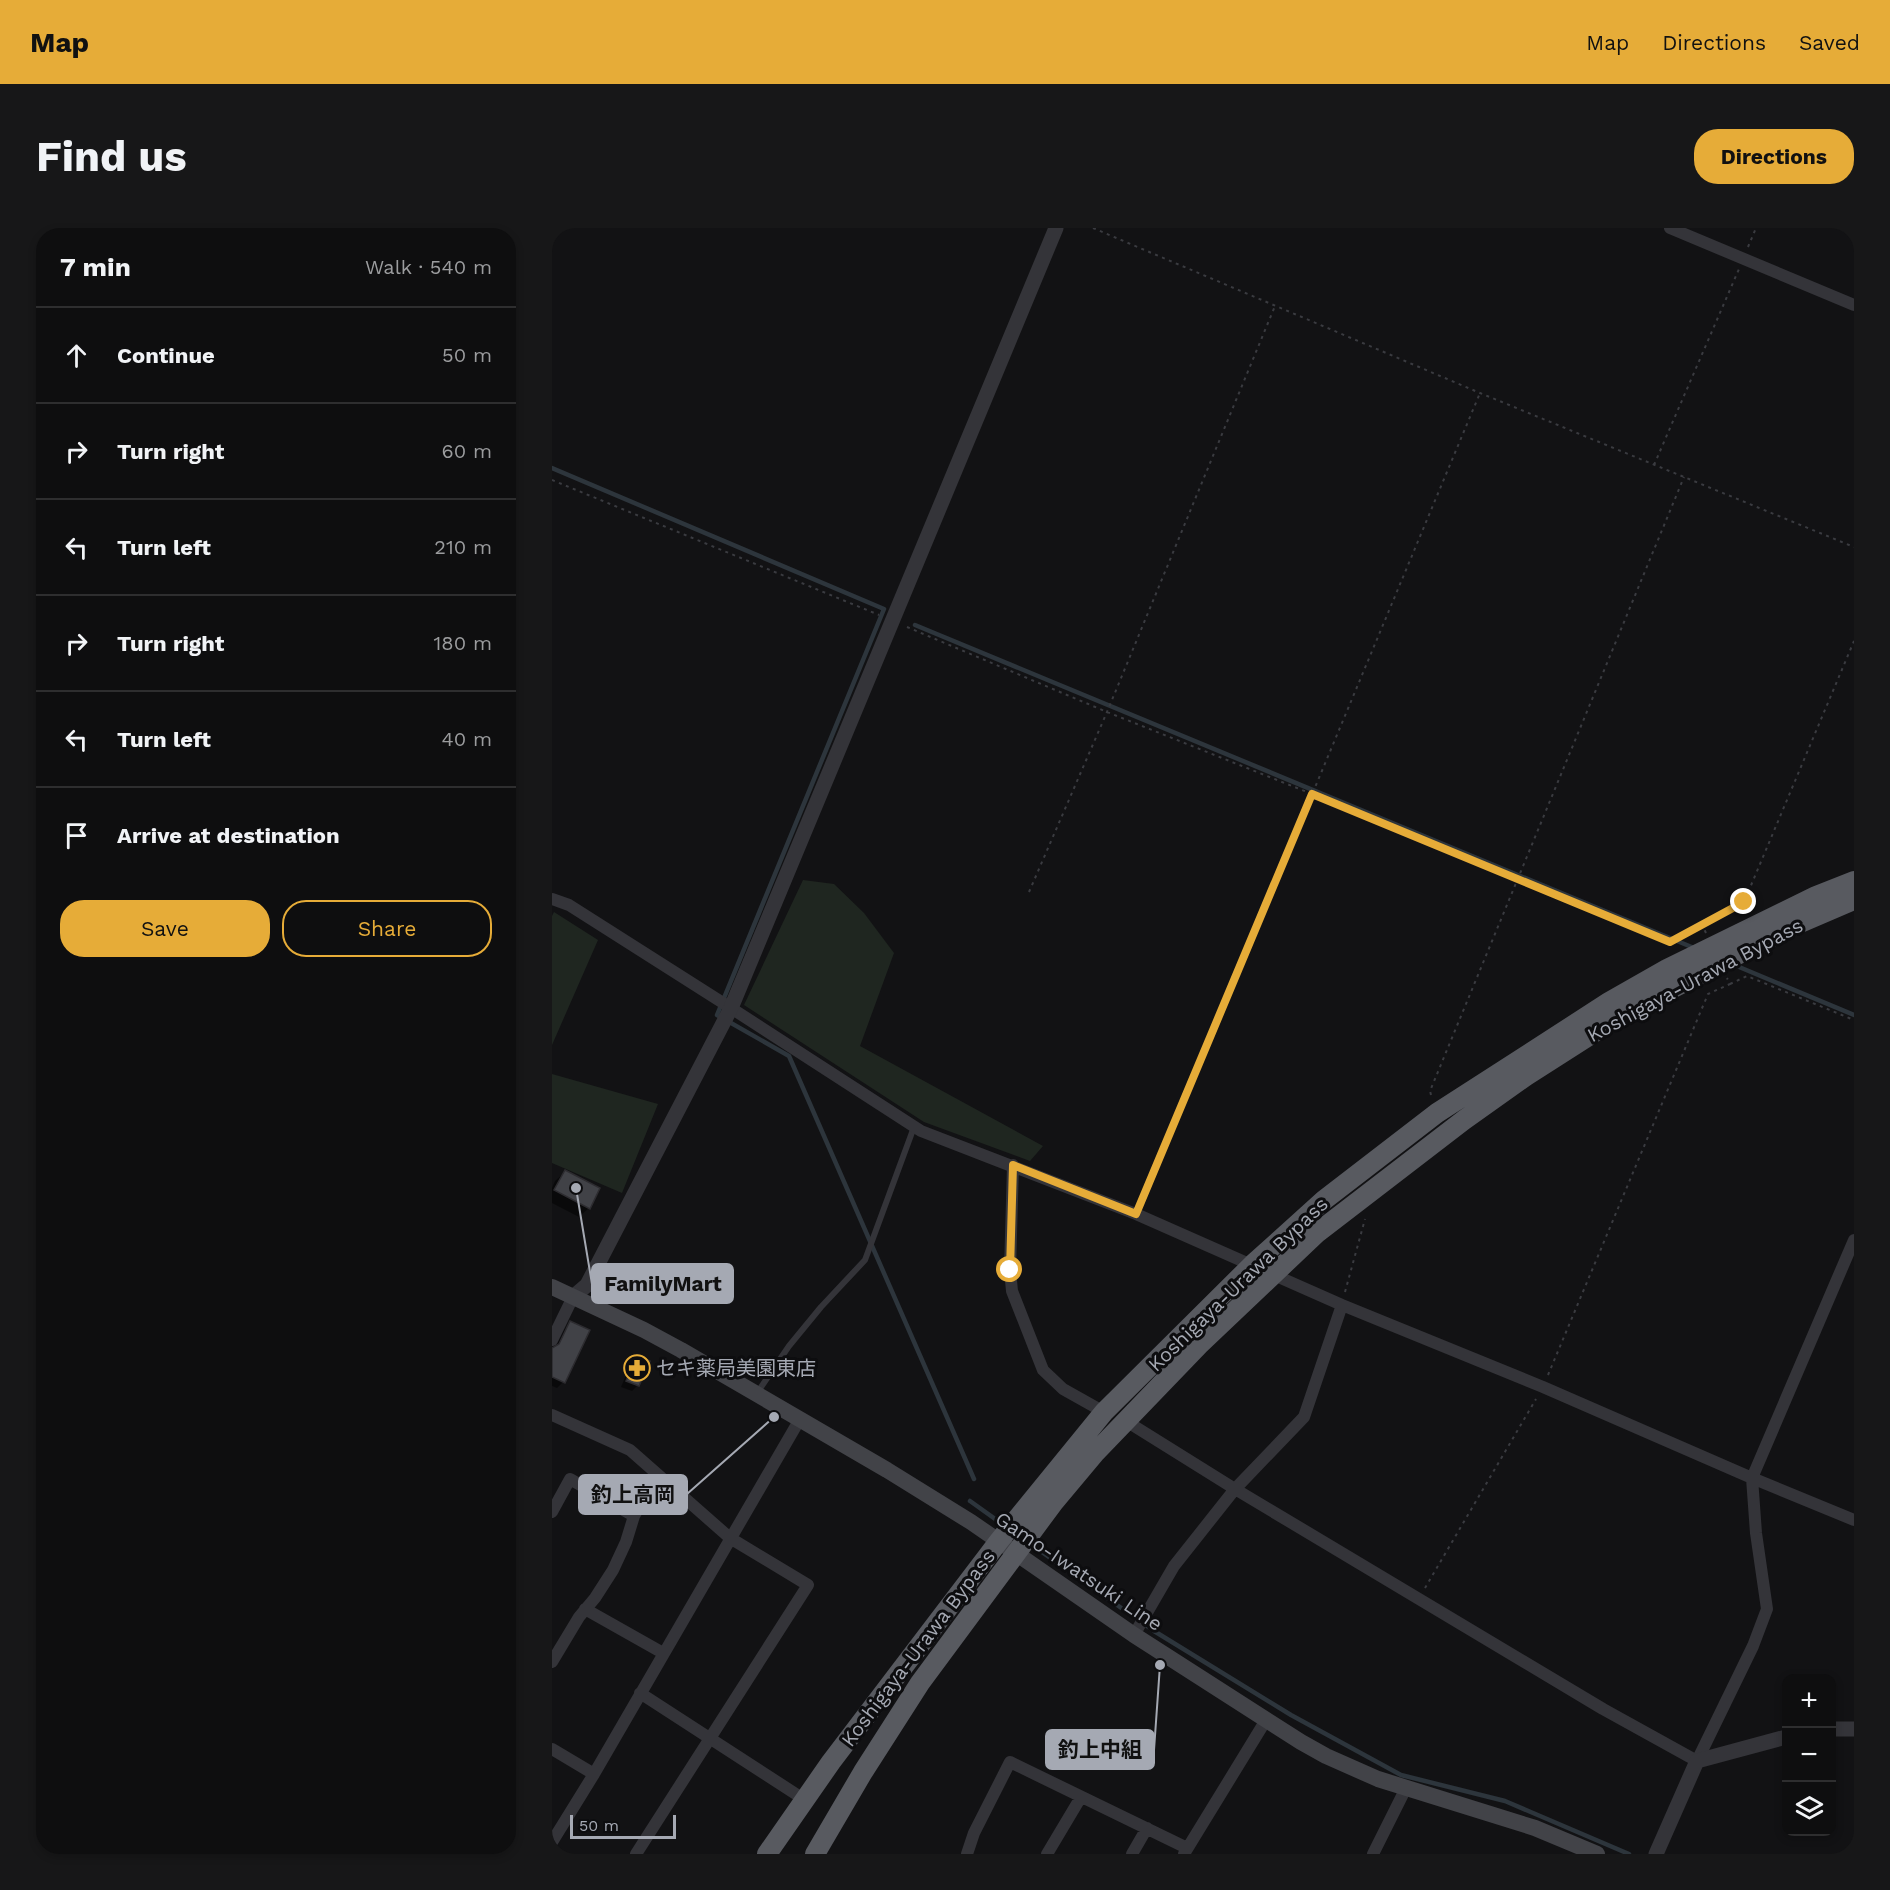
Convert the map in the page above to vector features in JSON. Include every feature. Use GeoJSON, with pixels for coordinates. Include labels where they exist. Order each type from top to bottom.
{"type":"FeatureCollection","features":[{"type":"Feature","properties":{"kind":"highway","name":"Koshigaya-Urawa Bypass"},"geometry":{"type":"LineString","coordinates":[[815,1854],[863,1772],[920,1683],[1016,1553],[1095,1453],[1199,1346],[1317,1233],[1464,1120],[1526,1076],[1716,955],[1816,896],[1854,880]]}},
{"type":"Feature","properties":{"kind":"highway","name":"Koshigaya-Urawa Bypass"},"geometry":{"type":"LineString","coordinates":[[767,1854],[999,1541],[1104,1412],[1253,1264],[1324,1200],[1437,1113],[1609,1002],[1667,969],[1716,955],[1854,900]]}},
{"type":"Feature","properties":{"kind":"main road","name":"Gamo-Iwatsuki Line"},"geometry":{"type":"LineString","coordinates":[[552,1287],[644,1330],[916,1488],[999,1541],[1134,1635],[1326,1756],[1406,1788],[1504,1817],[1589,1852]]}},
{"type":"Feature","properties":{"kind":"street"},"geometry":{"type":"LineString","coordinates":[[552,1340],[573,1297],[587,1285],[731,1008],[1056,228]]}},
{"type":"Feature","properties":{"kind":"street"},"geometry":{"type":"LineString","coordinates":[[1670,228],[1854,305]]}},
{"type":"Feature","properties":{"kind":"street"},"geometry":{"type":"LineString","coordinates":[[552,899],[569,905],[921,1131],[1136,1214],[1342,1305],[1543,1387],[1854,1520]]}},
{"type":"Feature","properties":{"kind":"street"},"geometry":{"type":"LineString","coordinates":[[1013,1165],[1010,1270],[1012,1291],[1043,1370],[1063,1389],[1104,1412]]}},
{"type":"Feature","properties":{"kind":"street"},"geometry":{"type":"LineString","coordinates":[[1656,1854],[1767,1609],[1756,1533],[1752,1478],[1854,1240]]}},
{"type":"Feature","properties":{"kind":"street"},"geometry":{"type":"LineString","coordinates":[[1134,1635],[1174,1566],[1235,1489],[1304,1418],[1342,1305]]}},
{"type":"Feature","properties":{"kind":"street"},"geometry":{"type":"LineString","coordinates":[[552,1415],[630,1450],[730,1538],[808,1585],[636,1854]]}},
{"type":"Feature","properties":{"kind":"street"},"geometry":{"type":"LineString","coordinates":[[552,1842],[594,1774],[800,1419]]}},
{"type":"Feature","properties":{"kind":"street"},"geometry":{"type":"LineString","coordinates":[[1126,1421],[1235,1489],[1604,1709],[1697,1761],[1782,1738]]}},
{"type":"Feature","properties":{"kind":"street"},"geometry":{"type":"LineString","coordinates":[[552,1662],[561,1645],[613,1570],[626,1542],[634,1516],[658,1475]]}},
{"type":"Feature","properties":{"kind":"street"},"geometry":{"type":"LineString","coordinates":[[552,1512],[570,1479],[634,1516]]}},
{"type":"Feature","properties":{"kind":"street"},"geometry":{"type":"LineString","coordinates":[[585,1609],[663,1653]]}},
{"type":"Feature","properties":{"kind":"street"},"geometry":{"type":"LineString","coordinates":[[640,1693],[805,1800]]}},
{"type":"Feature","properties":{"kind":"street"},"geometry":{"type":"LineString","coordinates":[[967,1854],[974,1833],[1010,1762],[1147,1828],[1186,1851],[1266,1720]]}},
{"type":"Feature","properties":{"kind":"street"},"geometry":{"type":"LineString","coordinates":[[1836,1729],[1854,1730]]}},
{"type":"Feature","properties":{"kind":"street"},"geometry":{"type":"LineString","coordinates":[[552,1749],[594,1774]]}},
{"type":"Feature","properties":{"kind":"street"},"geometry":{"type":"LineString","coordinates":[[1373,1854],[1406,1788]]}},
{"type":"Feature","properties":{"kind":"street"},"geometry":{"type":"LineString","coordinates":[[1047,1854],[1081,1797]]}},
{"type":"Feature","properties":{"kind":"street"},"geometry":{"type":"LineString","coordinates":[[1132,1854],[1147,1828]]}},
{"type":"Feature","properties":{"kind":"lane"},"geometry":{"type":"LineString","coordinates":[[756,1394],[789,1346],[821,1307],[866,1260],[914,1126]]}},
{"type":"Feature","properties":{"kind":"path"},"geometry":{"type":"LineString","coordinates":[[1093,228],[1480,393],[1854,547]]}},
{"type":"Feature","properties":{"kind":"path"},"geometry":{"type":"LineString","coordinates":[[1654,465],[1756,228]]}},
{"type":"Feature","properties":{"kind":"path"},"geometry":{"type":"LineString","coordinates":[[1029,892],[1107,712],[1275,305]]}},
{"type":"Feature","properties":{"kind":"path"},"geometry":{"type":"LineString","coordinates":[[1136,1214],[1480,393]]}},
{"type":"Feature","properties":{"kind":"path"},"geometry":{"type":"LineString","coordinates":[[1437,1113],[1430,1091],[1684,477]]}},
{"type":"Feature","properties":{"kind":"path"},"geometry":{"type":"LineString","coordinates":[[552,480],[1107,712],[1670,942],[1744,902],[1854,641]]}},
{"type":"Feature","properties":{"kind":"path"},"geometry":{"type":"LineString","coordinates":[[1702,925],[1730,984]]}},
{"type":"Feature","properties":{"kind":"path"},"geometry":{"type":"LineString","coordinates":[[1419,1598],[1543,1387],[1708,994],[1747,975],[1854,1020]]}},
{"type":"Feature","properties":{"kind":"path"},"geometry":{"type":"LineString","coordinates":[[1342,1305],[1373,1190]]}},
{"type":"Feature","properties":{"kind":"shaded area"},"geometry":{"type":"Polygon","coordinates":[[[803,880],[834,884],[864,913],[894,953],[860,1046],[1043,1146],[1030,1161],[924,1122],[744,1005],[803,880]]]}},
{"type":"Feature","properties":{"kind":"shaded area"},"geometry":{"type":"Polygon","coordinates":[[[554,912],[598,940],[552,1045],[552,916],[554,912]]]}},
{"type":"Feature","properties":{"kind":"shaded area"},"geometry":{"type":"Polygon","coordinates":[[[552,1074],[658,1104],[622,1193],[552,1163],[552,1074]]]}},
{"type":"Feature","properties":{"kind":"building"},"geometry":{"type":"Polygon","coordinates":[[[565,1170],[600,1188],[590,1209],[554,1190],[565,1170]]]}},
{"type":"Feature","properties":{"kind":"building"},"geometry":{"type":"Polygon","coordinates":[[[570,1321],[590,1330],[565,1383],[552,1377],[552,1348],[559,1344],[570,1321]]]}},
{"type":"Feature","properties":{"kind":"building"},"geometry":{"type":"Polygon","coordinates":[[[637,1355],[650,1361],[639,1386],[626,1381],[637,1355]]]}},
{"type":"Feature","properties":{"kind":"waterway"},"geometry":{"type":"LineString","coordinates":[[552,468],[884,609],[717,1015],[789,1056],[974,1479]]}},
{"type":"Feature","properties":{"kind":"waterway"},"geometry":{"type":"LineString","coordinates":[[915,625],[1694,948]]}},
{"type":"Feature","properties":{"kind":"waterway"},"geometry":{"type":"LineString","coordinates":[[1732,964],[1854,1015]]}},
{"type":"Feature","properties":{"kind":"waterway"},"geometry":{"type":"LineString","coordinates":[[970,1501],[1005,1526]]}},
{"type":"Feature","properties":{"kind":"waterway"},"geometry":{"type":"LineString","coordinates":[[1029,1543],[1154,1631],[1291,1715],[1401,1775],[1505,1801],[1629,1854]]}},
{"type":"Feature","properties":{"kind":"place","name":"FamilyMart"},"geometry":{"type":"Point","coordinates":[576,1188]}},
{"type":"Feature","properties":{"kind":"place","name":"セキ薬局美園東店"},"geometry":{"type":"Point","coordinates":[637,1368]}},
{"type":"Feature","properties":{"kind":"place","name":"釣上高岡"},"geometry":{"type":"Point","coordinates":[774,1417]}},
{"type":"Feature","properties":{"kind":"place","name":"釣上中組"},"geometry":{"type":"Point","coordinates":[1160,1665]}},
{"type":"Feature","properties":{"kind":"route"},"geometry":{"type":"LineString","coordinates":[[1010,1270],[1013,1165],[1136,1214],[1312,794],[1670,942],[1744,902]]}}]}
